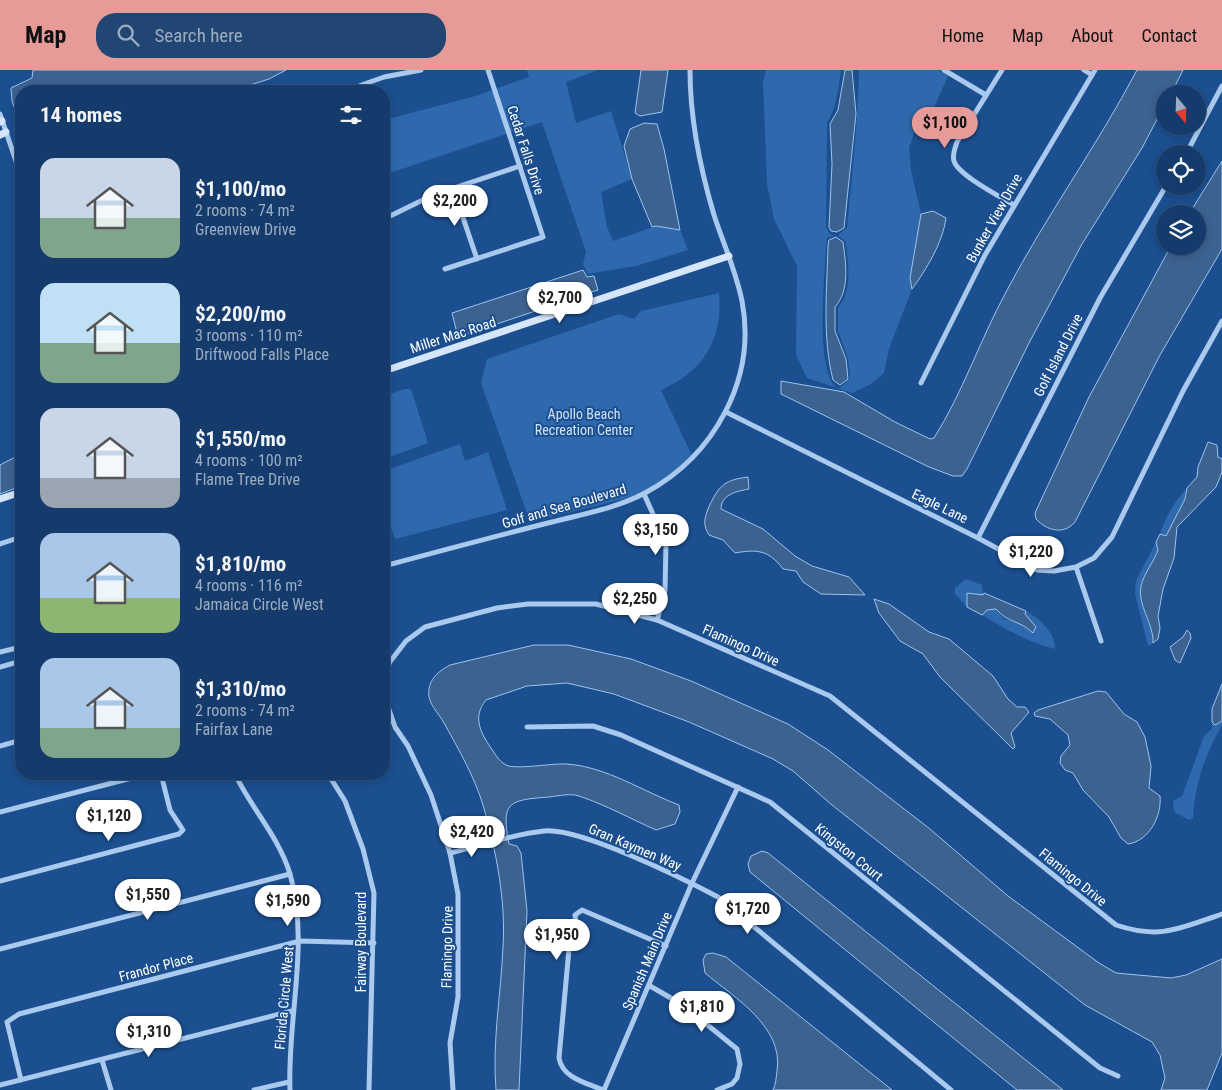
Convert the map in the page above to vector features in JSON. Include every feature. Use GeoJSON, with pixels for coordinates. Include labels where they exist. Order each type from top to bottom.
{"type":"FeatureCollection","features":[{"type":"Feature","properties":{"kind":"street"},"geometry":{"type":"LineString","coordinates":[[362,85],[384,77],[421,70]]}},
{"type":"Feature","properties":{"kind":"street","name":"Cedar Falls Drive"},"geometry":{"type":"LineString","coordinates":[[477,258],[543,236],[488,70]]}},
{"type":"Feature","properties":{"kind":"street","name":"Golf and Sea Boulevard"},"geometry":{"type":"LineString","coordinates":[[390,564],[618,505],[644,494],[676,473],[700,451],[726,412],[738,381],[745,333],[740,291],[703,173],[696,133],[690,70]]}},
{"type":"Feature","properties":{"kind":"street"},"geometry":{"type":"LineString","coordinates":[[944,70],[986,95]]}},
{"type":"Feature","properties":{"kind":"street"},"geometry":{"type":"LineString","coordinates":[[1002,70],[957,142],[954,162],[964,174],[1014,205]]}},
{"type":"Feature","properties":{"kind":"street"},"geometry":{"type":"LineString","coordinates":[[1084,70],[1093,72]]}},
{"type":"Feature","properties":{"kind":"street","name":"Bunker View Drive"},"geometry":{"type":"LineString","coordinates":[[921,383],[985,254],[1093,72]]}},
{"type":"Feature","properties":{"kind":"street"},"geometry":{"type":"LineString","coordinates":[[1191,145],[1222,86]]}},
{"type":"Feature","properties":{"kind":"street"},"geometry":{"type":"LineString","coordinates":[[1,119],[3,134],[15,162]]}},
{"type":"Feature","properties":{"kind":"street"},"geometry":{"type":"LineString","coordinates":[[390,216],[433,195],[520,166]]}},
{"type":"Feature","properties":{"kind":"street"},"geometry":{"type":"LineString","coordinates":[[445,270],[477,258],[453,188]]}},
{"type":"Feature","properties":{"kind":"street","name":"Golf Island Drive"},"geometry":{"type":"LineString","coordinates":[[978,538],[1100,298],[1161,195]]}},
{"type":"Feature","properties":{"kind":"street","name":"Miller Mac Road"},"geometry":{"type":"LineString","coordinates":[[390,369],[728,256]]}},
{"type":"Feature","properties":{"kind":"street","name":"Eagle Lane"},"geometry":{"type":"LineString","coordinates":[[726,412],[978,538],[1037,570],[1054,572],[1076,567],[1094,558],[1112,537],[1183,391],[1222,321]]}},
{"type":"Feature","properties":{"kind":"street"},"geometry":{"type":"LineString","coordinates":[[0,499],[15,494]]}},
{"type":"Feature","properties":{"kind":"street"},"geometry":{"type":"LineString","coordinates":[[644,494],[666,543],[665,591],[657,620]]}},
{"type":"Feature","properties":{"kind":"street"},"geometry":{"type":"LineString","coordinates":[[0,544],[15,539]]}},
{"type":"Feature","properties":{"kind":"street"},"geometry":{"type":"LineString","coordinates":[[1076,567],[1101,641]]}},
{"type":"Feature","properties":{"kind":"street","name":"Flamingo Drive"},"geometry":{"type":"LineString","coordinates":[[390,658],[406,641],[424,627],[497,608],[528,604],[596,604],[657,620],[830,696],[1116,925],[1150,933],[1170,931],[1222,914]]}},
{"type":"Feature","properties":{"kind":"street"},"geometry":{"type":"LineString","coordinates":[[0,652],[15,648]]}},
{"type":"Feature","properties":{"kind":"street"},"geometry":{"type":"LineString","coordinates":[[0,666],[15,662]]}},
{"type":"Feature","properties":{"kind":"street","name":"Flamingo Drive"},"geometry":{"type":"LineString","coordinates":[[390,712],[395,727],[408,746],[431,795],[450,853],[458,894],[460,939],[458,997],[450,1043],[452,1090]]}},
{"type":"Feature","properties":{"kind":"street","name":"Kingston Court"},"geometry":{"type":"LineString","coordinates":[[527,727],[593,726],[621,735],[770,802],[1100,1068],[1118,1076]]}},
{"type":"Feature","properties":{"kind":"street"},"geometry":{"type":"LineString","coordinates":[[0,746],[15,742]]}},
{"type":"Feature","properties":{"kind":"street"},"geometry":{"type":"LineString","coordinates":[[0,812],[124,780]]}},
{"type":"Feature","properties":{"kind":"street"},"geometry":{"type":"LineString","coordinates":[[0,881],[179,834],[183,830],[170,810],[162,780]]}},
{"type":"Feature","properties":{"kind":"street","name":"Florida Circle West"},"geometry":{"type":"LineString","coordinates":[[239,780],[270,829],[290,874],[300,941],[292,1011],[290,1090]]}},
{"type":"Feature","properties":{"kind":"street","name":"Fairway Boulevard"},"geometry":{"type":"LineString","coordinates":[[332,780],[345,801],[363,849],[374,893],[369,1090]]}},
{"type":"Feature","properties":{"kind":"street","name":"Spanish Main Drive"},"geometry":{"type":"LineString","coordinates":[[604,1090],[650,986],[692,883],[738,788]]}},
{"type":"Feature","properties":{"kind":"street","name":"Gran Kaymen Way"},"geometry":{"type":"LineString","coordinates":[[450,853],[545,831],[579,835],[692,883],[718,897],[951,1090]]}},
{"type":"Feature","properties":{"kind":"street"},"geometry":{"type":"LineString","coordinates":[[0,949],[290,874]]}},
{"type":"Feature","properties":{"kind":"street"},"geometry":{"type":"LineString","coordinates":[[604,1090],[567,1074],[561,1066],[568,949],[576,924],[575,915],[582,910],[666,946]]}},
{"type":"Feature","properties":{"kind":"street","name":"Frandor Place"},"geometry":{"type":"LineString","coordinates":[[21,1080],[6,1022],[19,1014],[300,941],[374,943]]}},
{"type":"Feature","properties":{"kind":"street"},"geometry":{"type":"LineString","coordinates":[[650,986],[683,1005],[737,1050],[740,1064],[737,1078],[732,1084],[717,1090]]}},
{"type":"Feature","properties":{"kind":"street"},"geometry":{"type":"LineString","coordinates":[[0,1085],[292,1011]]}},
{"type":"Feature","properties":{"kind":"street"},"geometry":{"type":"LineString","coordinates":[[102,1060],[111,1090]]}},
{"type":"Feature","properties":{"kind":"street"},"geometry":{"type":"LineString","coordinates":[[254,1090],[290,1082]]}},
{"type":"Feature","properties":{"kind":"green space"},"geometry":{"type":"Polygon","coordinates":[[[527,70],[598,70],[566,82],[576,123],[611,111],[632,179],[601,192],[607,227],[613,241],[656,226],[680,230],[688,250],[636,266],[588,274],[583,264],[586,252],[542,122],[390,173],[390,118],[472,97],[529,77],[527,70]]]}},
{"type":"Feature","properties":{"kind":"green space"},"geometry":{"type":"Polygon","coordinates":[[[766,70],[841,70],[835,104],[827,123],[826,227],[830,234],[834,235],[827,238],[823,298],[825,359],[829,375],[835,387],[840,388],[850,378],[848,358],[838,331],[838,308],[843,301],[848,285],[848,259],[846,242],[838,235],[847,228],[859,70],[938,70],[948,76],[928,121],[919,119],[909,148],[911,170],[921,214],[910,278],[912,289],[889,349],[884,373],[871,384],[852,393],[807,378],[796,355],[797,266],[774,219],[767,184],[763,82],[766,70]]]}},
{"type":"Feature","properties":{"kind":"green space","name":"Apollo Beach Recreation Center"},"geometry":{"type":"Polygon","coordinates":[[[719,293],[718,325],[708,352],[689,373],[661,390],[693,458],[644,494],[530,522],[481,383],[487,359],[619,314],[634,319],[641,311],[719,293]]]}},
{"type":"Feature","properties":{"kind":"green space"},"geometry":{"type":"Polygon","coordinates":[[[411,389],[428,443],[390,457],[390,394],[411,389]]]}},
{"type":"Feature","properties":{"kind":"green space"},"geometry":{"type":"Polygon","coordinates":[[[460,444],[465,461],[488,452],[507,510],[395,539],[390,524],[390,469],[460,444]]]}},
{"type":"Feature","properties":{"kind":"green space"},"geometry":{"type":"Polygon","coordinates":[[[1187,488],[1185,499],[1166,536],[1160,534],[1171,510],[1187,488]]]}},
{"type":"Feature","properties":{"kind":"green space"},"geometry":{"type":"Polygon","coordinates":[[[1156,542],[1158,550],[1142,589],[1143,607],[1153,637],[1153,643],[1148,646],[1135,594],[1136,581],[1156,542]]]}},
{"type":"Feature","properties":{"kind":"green space"},"geometry":{"type":"Polygon","coordinates":[[[966,579],[982,585],[983,595],[967,598],[967,607],[955,594],[955,588],[966,579]]]}},
{"type":"Feature","properties":{"kind":"green space"},"geometry":{"type":"Polygon","coordinates":[[[987,609],[996,609],[1004,619],[1035,627],[1025,614],[1026,611],[1050,632],[1055,649],[1017,635],[1000,626],[982,615],[987,609]]]}},
{"type":"Feature","properties":{"kind":"green space"},"geometry":{"type":"Polygon","coordinates":[[[1222,721],[1222,725],[1202,770],[1196,793],[1193,818],[1189,820],[1174,812],[1173,801],[1182,796],[1204,736],[1212,729],[1212,722],[1215,725],[1222,721]]]}},
{"type":"Feature","properties":{"kind":"shaded area"},"geometry":{"type":"Polygon","coordinates":[[[33,70],[286,70],[269,79],[250,85],[17,85],[32,78],[33,70]]]}},
{"type":"Feature","properties":{"kind":"shaded area"},"geometry":{"type":"Polygon","coordinates":[[[641,70],[668,70],[662,112],[640,116],[635,113],[641,70]]]}},
{"type":"Feature","properties":{"kind":"shaded area"},"geometry":{"type":"Polygon","coordinates":[[[845,70],[852,70],[856,114],[844,228],[837,232],[831,231],[829,227],[832,164],[830,124],[838,110],[845,70]]]}},
{"type":"Feature","properties":{"kind":"shaded area"},"geometry":{"type":"Polygon","coordinates":[[[1137,70],[1183,70],[1176,85],[1156,85],[1156,121],[1142,148],[1082,244],[1029,343],[962,476],[953,476],[929,467],[781,394],[781,381],[844,392],[895,422],[930,439],[934,438],[954,403],[997,310],[1021,264],[1137,70]]]}},
{"type":"Feature","properties":{"kind":"shaded area"},"geometry":{"type":"Polygon","coordinates":[[[15,86],[15,109],[12,101],[11,88],[15,86]]]}},
{"type":"Feature","properties":{"kind":"shaded area"},"geometry":{"type":"Polygon","coordinates":[[[644,123],[657,124],[664,149],[680,230],[652,227],[632,179],[624,146],[630,129],[644,123]]]}},
{"type":"Feature","properties":{"kind":"shaded area"},"geometry":{"type":"Polygon","coordinates":[[[1222,161],[1222,249],[1160,355],[1075,522],[1066,529],[1050,529],[1036,519],[1035,513],[1089,397],[1166,255],[1206,255],[1206,205],[1195,205],[1201,195],[1206,195],[1206,187],[1222,161]]]}},
{"type":"Feature","properties":{"kind":"shaded area"},"geometry":{"type":"Polygon","coordinates":[[[933,211],[946,218],[944,227],[933,255],[912,289],[910,278],[921,214],[933,211]]]}},
{"type":"Feature","properties":{"kind":"shaded area"},"geometry":{"type":"Polygon","coordinates":[[[836,237],[843,242],[846,268],[843,293],[835,307],[835,331],[846,359],[848,379],[840,385],[833,380],[826,330],[828,245],[829,240],[836,237]]]}},
{"type":"Feature","properties":{"kind":"shaded area"},"geometry":{"type":"Polygon","coordinates":[[[583,270],[587,277],[594,276],[598,290],[458,337],[452,313],[583,270]]]}},
{"type":"Feature","properties":{"kind":"shaded area"},"geometry":{"type":"Polygon","coordinates":[[[1208,442],[1217,445],[1218,457],[1222,459],[1222,472],[1216,487],[1177,527],[1174,558],[1163,589],[1158,616],[1160,628],[1158,639],[1153,643],[1153,636],[1141,600],[1141,586],[1158,550],[1156,542],[1160,534],[1166,536],[1185,499],[1187,488],[1197,477],[1198,467],[1208,442]]]}},
{"type":"Feature","properties":{"kind":"shaded area"},"geometry":{"type":"Polygon","coordinates":[[[15,457],[15,488],[0,494],[0,465],[15,457]]]}},
{"type":"Feature","properties":{"kind":"shaded area"},"geometry":{"type":"Polygon","coordinates":[[[748,477],[749,489],[731,494],[724,500],[721,509],[763,529],[795,556],[812,566],[849,577],[865,595],[821,594],[803,582],[796,571],[783,569],[773,558],[762,552],[735,553],[723,540],[709,535],[705,519],[718,490],[733,480],[748,477]]]}},
{"type":"Feature","properties":{"kind":"shaded area"},"geometry":{"type":"Polygon","coordinates":[[[967,593],[983,595],[984,593],[1026,611],[1025,614],[1036,627],[1033,633],[1023,625],[1005,617],[996,609],[987,610],[982,615],[967,607],[967,593]]]}},
{"type":"Feature","properties":{"kind":"shaded area"},"geometry":{"type":"Polygon","coordinates":[[[874,599],[889,604],[929,632],[949,639],[993,676],[1008,699],[1017,707],[1025,707],[1029,712],[1011,733],[1015,747],[1013,749],[940,677],[923,654],[900,641],[879,613],[874,599]]]}},
{"type":"Feature","properties":{"kind":"shaded area"},"geometry":{"type":"Polygon","coordinates":[[[1187,630],[1191,638],[1180,663],[1175,660],[1170,647],[1183,637],[1187,630]]]}},
{"type":"Feature","properties":{"kind":"shaded area"},"geometry":{"type":"Polygon","coordinates":[[[534,645],[568,645],[631,659],[691,681],[788,724],[828,750],[930,829],[1008,896],[1099,963],[1116,973],[1171,978],[1186,975],[1222,959],[1222,1053],[1207,1090],[1161,1090],[1165,1078],[1160,1055],[1152,1042],[1085,1005],[832,805],[793,771],[773,759],[689,722],[614,694],[567,683],[527,686],[486,700],[479,713],[480,726],[485,739],[499,759],[504,764],[511,766],[526,767],[567,764],[596,770],[624,780],[679,805],[680,812],[675,824],[656,830],[576,795],[524,800],[516,802],[507,811],[509,844],[517,846],[521,853],[527,911],[519,1090],[496,1090],[495,1054],[504,929],[499,875],[492,840],[479,794],[461,753],[432,704],[429,691],[434,678],[450,665],[534,645]]]}},
{"type":"Feature","properties":{"kind":"shaded area"},"geometry":{"type":"Polygon","coordinates":[[[1222,684],[1222,721],[1215,725],[1212,722],[1212,709],[1222,684]]]}},
{"type":"Feature","properties":{"kind":"shaded area"},"geometry":{"type":"Polygon","coordinates":[[[1098,691],[1106,692],[1124,714],[1137,722],[1145,737],[1151,766],[1149,788],[1160,796],[1159,812],[1153,826],[1142,838],[1128,844],[1121,838],[1109,817],[1083,790],[1073,773],[1065,770],[1060,763],[1061,756],[1070,745],[1068,735],[1050,719],[1035,716],[1034,713],[1038,710],[1098,691]]]}},
{"type":"Feature","properties":{"kind":"shaded area"},"geometry":{"type":"Polygon","coordinates":[[[762,851],[768,853],[1063,1090],[1017,1090],[750,872],[748,864],[751,856],[762,851]]]}},
{"type":"Feature","properties":{"kind":"shaded area"},"geometry":{"type":"Polygon","coordinates":[[[713,953],[726,957],[892,1090],[773,1090],[777,1071],[777,1055],[773,1041],[765,1027],[743,1003],[705,973],[703,960],[706,954],[713,953]]]}}]}
